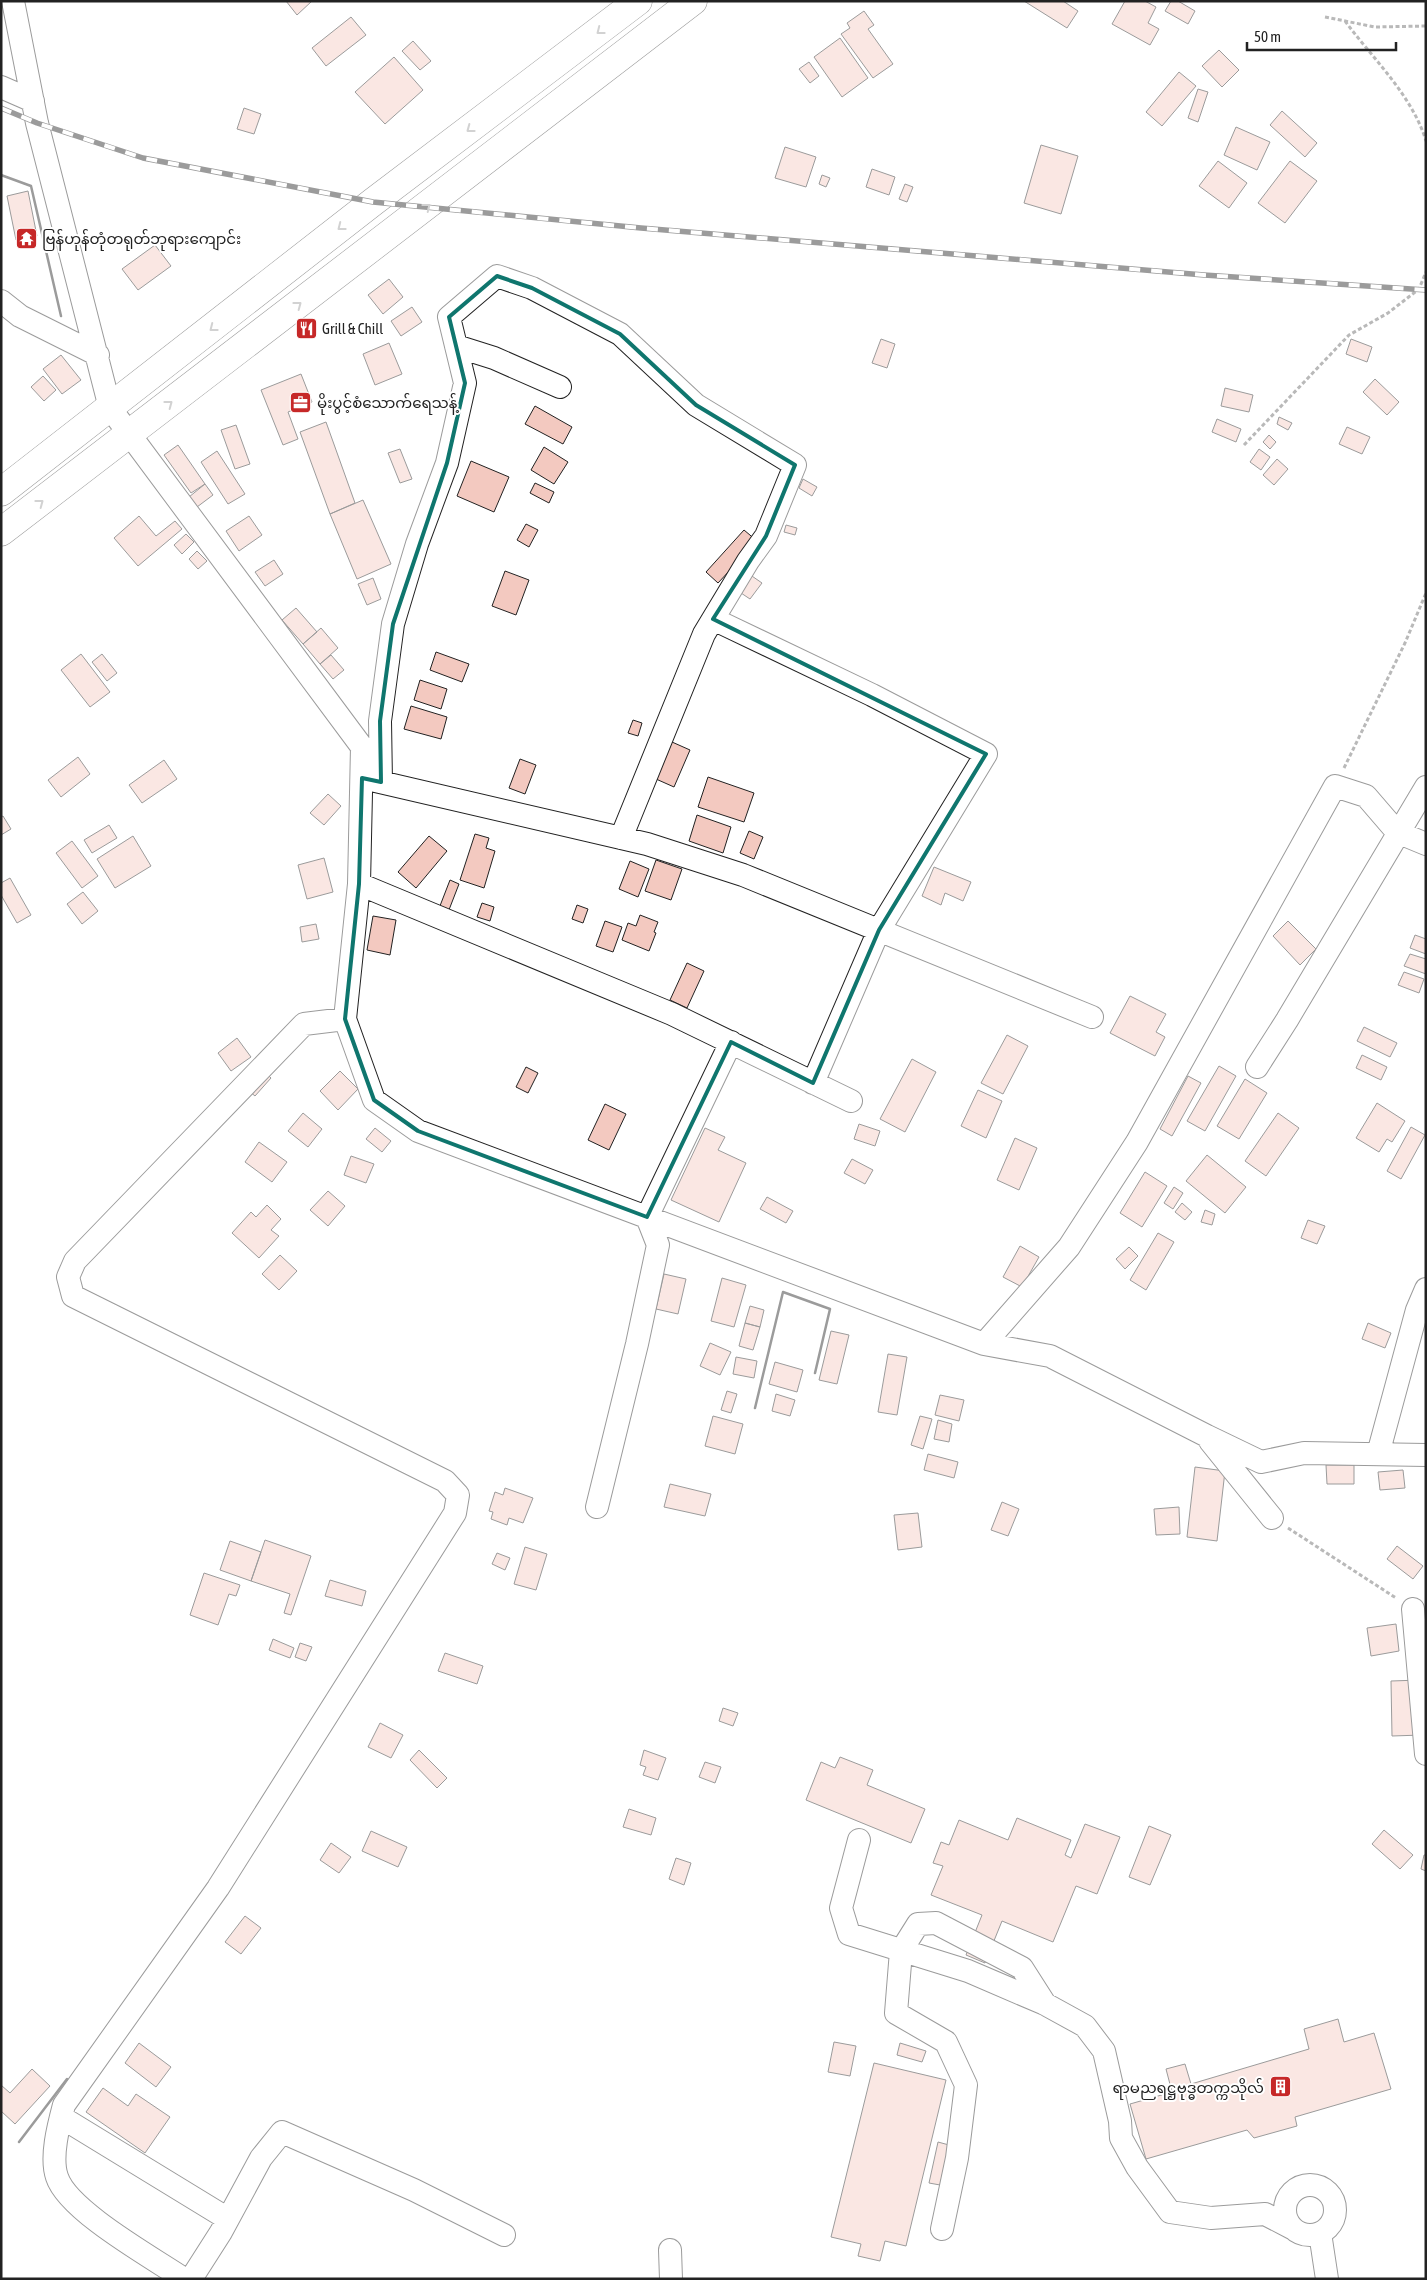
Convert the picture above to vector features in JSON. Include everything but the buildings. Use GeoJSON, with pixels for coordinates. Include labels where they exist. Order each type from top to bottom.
{"type":"FeatureCollection","features":[{"type":"Feature","properties":{"kind":"main road"},"geometry":{"type":"LineString","coordinates":[[1,492],[373,202],[638,1]]}},
{"type":"Feature","properties":{"kind":"main road"},"geometry":{"type":"LineString","coordinates":[[1,532],[693,1]]}},
{"type":"Feature","properties":{"kind":"street"},"geometry":{"type":"LineString","coordinates":[[13,1],[37,123],[98,355],[110,408],[362,747],[371,780]]}},
{"type":"Feature","properties":{"kind":"street"},"geometry":{"type":"LineString","coordinates":[[1,87],[33,101]]}},
{"type":"Feature","properties":{"kind":"street"},"geometry":{"type":"LineString","coordinates":[[622,838],[704,634],[748,561],[766,536],[795,465],[696,405],[620,334],[524,285],[497,276],[449,317],[466,383],[447,463],[417,544],[393,624],[371,780],[345,1019],[374,1100],[418,1131],[984,1344],[1050,1356],[1261,1462],[1304,1453],[1426,1455]]}},
{"type":"Feature","properties":{"kind":"street"},"geometry":{"type":"LineString","coordinates":[[1,301],[20,316],[98,355]]}},
{"type":"Feature","properties":{"kind":"street"},"geometry":{"type":"LineString","coordinates":[[456,346],[494,358],[560,387]]}},
{"type":"Feature","properties":{"kind":"street"},"geometry":{"type":"LineString","coordinates":[[713,618],[872,694],[986,754],[879,930],[812,1083]]}},
{"type":"Feature","properties":{"kind":"street"},"geometry":{"type":"LineString","coordinates":[[371,780],[647,844],[743,876],[1092,1017]]}},
{"type":"Feature","properties":{"kind":"street"},"geometry":{"type":"LineString","coordinates":[[984,1344],[1069,1247],[1137,1142],[1335,786],[1366,796],[1397,832],[1426,844]]}},
{"type":"Feature","properties":{"kind":"street"},"geometry":{"type":"LineString","coordinates":[[1257,1067],[1426,786]]}},
{"type":"Feature","properties":{"kind":"street"},"geometry":{"type":"LineString","coordinates":[[359,884],[663,1010],[851,1101]]}},
{"type":"Feature","properties":{"kind":"street"},"geometry":{"type":"LineString","coordinates":[[184,2279],[86,2214],[71,2199],[57,2177],[55,2139],[64,2105],[218,1888],[455,1513],[458,1495],[445,1481],[73,1296],[68,1277],[75,1261],[304,1024],[345,1019]]}},
{"type":"Feature","properties":{"kind":"street"},"geometry":{"type":"LineString","coordinates":[[597,1507],[638,1344],[658,1245],[647,1217],[731,1042]]}},
{"type":"Feature","properties":{"kind":"street"},"geometry":{"type":"LineString","coordinates":[[1378,1454],[1417,1310],[1426,1289]]}},
{"type":"Feature","properties":{"kind":"street"},"geometry":{"type":"LineString","coordinates":[[1207,1436],[1272,1518]]}},
{"type":"Feature","properties":{"kind":"street"},"geometry":{"type":"LineString","coordinates":[[1413,1609],[1426,1754]]}},
{"type":"Feature","properties":{"kind":"street"},"geometry":{"type":"LineString","coordinates":[[859,1840],[841,1908],[849,1934],[968,1971],[1045,2004],[1085,2026],[1104,2050],[1121,2138],[1137,2168],[1170,2212],[1211,2218],[1265,2214],[1306,2232],[1327,2279]]}},
{"type":"Feature","properties":{"kind":"street"},"geometry":{"type":"LineString","coordinates":[[942,2229],[957,2158],[966,2085],[946,2042],[896,2013],[901,1951],[918,1924],[936,1923],[1022,1968],[1045,2004]]}},
{"type":"Feature","properties":{"kind":"street"},"geometry":{"type":"LineString","coordinates":[[61,2117],[228,2219]]}},
{"type":"Feature","properties":{"kind":"street"},"geometry":{"type":"LineString","coordinates":[[191,2279],[228,2219],[260,2158],[282,2132],[414,2190],[504,2236]]}},
{"type":"Feature","properties":{"kind":"street"},"geometry":{"type":"LineString","coordinates":[[1306,2232],[1311,2279]]}},
{"type":"Feature","properties":{"kind":"street"},"geometry":{"type":"LineString","coordinates":[[670,2250],[671,2279]]}},
{"type":"Feature","properties":{"kind":"path"},"geometry":{"type":"LineString","coordinates":[[1325,17],[1375,28],[1426,26]]}},
{"type":"Feature","properties":{"kind":"path"},"geometry":{"type":"LineString","coordinates":[[1345,21],[1403,94],[1423,131],[1426,141]]}},
{"type":"Feature","properties":{"kind":"path"},"geometry":{"type":"LineString","coordinates":[[1244,445],[1349,335],[1388,313],[1420,289],[1426,272]]}},
{"type":"Feature","properties":{"kind":"path"},"geometry":{"type":"LineString","coordinates":[[1335,786],[1405,643],[1426,593]]}},
{"type":"Feature","properties":{"kind":"path"},"geometry":{"type":"LineString","coordinates":[[1272,1518],[1413,1609]]}},
{"type":"Feature","properties":{"kind":"highlighted area"},"geometry":{"type":"Polygon","coordinates":[[[497,276],[532,288],[620,334],[696,405],[795,465],[766,536],[713,619],[986,754],[879,930],[813,1083],[731,1042],[647,1217],[418,1131],[374,1100],[345,1019],[359,884],[362,778],[381,782],[380,721],[393,624],[447,463],[465,383],[449,317],[497,276]]]}},
{"type":"Feature","properties":{"kind":"railway"},"geometry":{"type":"LineString","coordinates":[[1,108],[37,123],[143,158],[373,202],[641,228],[1204,275],[1426,290]]}},
{"type":"Feature","properties":{"kind":"wall"},"geometry":{"type":"LineString","coordinates":[[1,175],[31,186],[61,316]]}},
{"type":"Feature","properties":{"kind":"wall"},"geometry":{"type":"LineString","coordinates":[[755,1408],[783,1292],[830,1309],[815,1373]]}},
{"type":"Feature","properties":{"kind":"wall"},"geometry":{"type":"LineString","coordinates":[[19,2142],[67,2079]]}},
{"type":"Feature","properties":{"kind":"place","name":"ဗြန်ဟုန်တုံတရုတ်ဘုရားကျောင်း"},"geometry":{"type":"Point","coordinates":[26,238]}},
{"type":"Feature","properties":{"kind":"place","name":"Grill & Chill"},"geometry":{"type":"Point","coordinates":[306,328]}},
{"type":"Feature","properties":{"kind":"place","name":"မိုးပွင့်စံသောက်ရေသန့်"},"geometry":{"type":"Point","coordinates":[301,402]}},
{"type":"Feature","properties":{"kind":"place","name":"ရာမညရဋ္ဌဗုဒ္ဓတက္ကသိုလ်"},"geometry":{"type":"Point","coordinates":[1280,2087]}}]}
